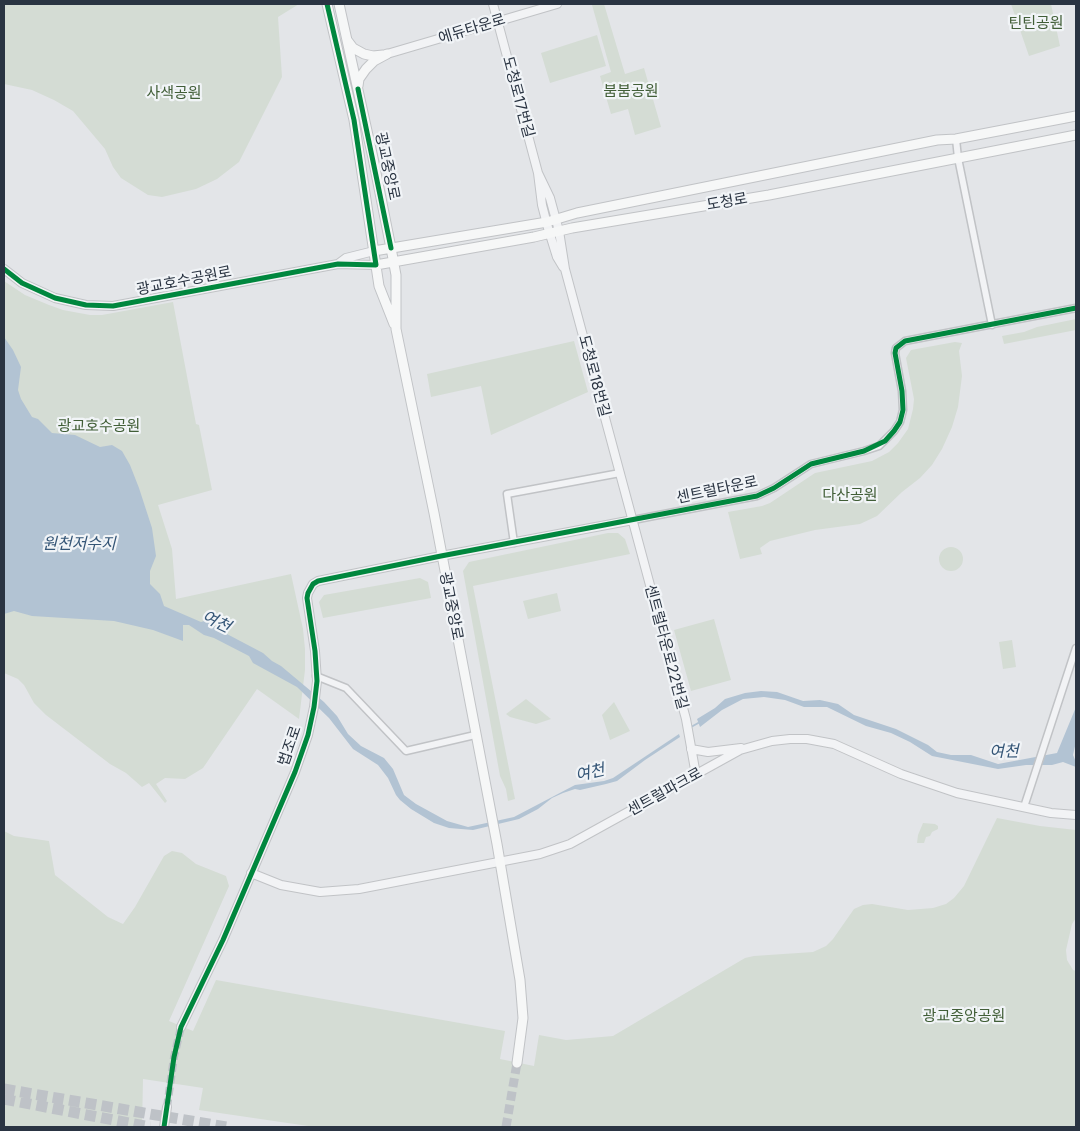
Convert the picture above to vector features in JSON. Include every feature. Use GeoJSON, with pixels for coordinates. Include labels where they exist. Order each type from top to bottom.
{"type":"FeatureCollection","features":[{"type":"Feature","properties":{"kind":"main road","name":"광교중앙로"},"geometry":{"type":"LineString","coordinates":[[327,4],[354,120],[379,286],[396,329],[497,844],[522,996],[522,1035],[517,1063]]}},
{"type":"Feature","properties":{"kind":"main road","name":"광교중앙로"},"geometry":{"type":"LineString","coordinates":[[339,4],[396,275],[396,329]]}},
{"type":"Feature","properties":{"kind":"main road"},"geometry":{"type":"LineString","coordinates":[[346,40],[353,48],[364,54],[373,56],[387,54]]}},
{"type":"Feature","properties":{"kind":"main road"},"geometry":{"type":"LineString","coordinates":[[358,89],[359,79],[366,69],[374,61],[387,54]]}},
{"type":"Feature","properties":{"kind":"main road","name":"도청로"},"geometry":{"type":"LineString","coordinates":[[374,251],[547,222],[577,213],[918,144],[956,139],[1076,116]]}},
{"type":"Feature","properties":{"kind":"main road","name":"도청로"},"geometry":{"type":"LineString","coordinates":[[376,265],[768,195],[1076,135]]}},
{"type":"Feature","properties":{"kind":"street","name":"도청로17번길"},"geometry":{"type":"LineString","coordinates":[[493,4],[538,173],[542,205],[557,257],[565,269]]}},
{"type":"Feature","properties":{"kind":"street","name":"에듀타운로"},"geometry":{"type":"LineString","coordinates":[[387,54],[556,4]]}},
{"type":"Feature","properties":{"kind":"street"},"geometry":{"type":"LineString","coordinates":[[956,139],[958,158],[992,325]]}},
{"type":"Feature","properties":{"kind":"street","name":"도청로17번길"},"geometry":{"type":"LineString","coordinates":[[538,173],[550,198],[560,231]]}},
{"type":"Feature","properties":{"kind":"street","name":"도청로18번길"},"geometry":{"type":"LineString","coordinates":[[560,231],[565,269],[633,520]]}},
{"type":"Feature","properties":{"kind":"street","name":"광교호수공원로"},"geometry":{"type":"LineString","coordinates":[[338,264],[346,258],[374,251]]}},
{"type":"Feature","properties":{"kind":"street","name":"광교호수공원로"},"geometry":{"type":"LineString","coordinates":[[4,269],[22,283],[54,298],[86,306],[113,306],[338,264],[376,265]]}},
{"type":"Feature","properties":{"kind":"street","name":"센트럴타운로"},"geometry":{"type":"LineString","coordinates":[[441,556],[757,496],[774,488],[811,464],[879,446],[894,431],[900,422],[903,410],[902,391],[895,354],[900,344],[909,339],[1076,308]]}},
{"type":"Feature","properties":{"kind":"street"},"geometry":{"type":"LineString","coordinates":[[514,543],[508,494],[620,473]]}},
{"type":"Feature","properties":{"kind":"street","name":"센트럴타운로22번길"},"geometry":{"type":"LineString","coordinates":[[633,520],[686,720],[696,775]]}},
{"type":"Feature","properties":{"kind":"street","name":"법조로"},"geometry":{"type":"LineString","coordinates":[[181,1026],[223,940],[295,772],[308,735],[316,678],[315,651],[307,598],[308,593],[313,584],[318,581],[441,556]]}},
{"type":"Feature","properties":{"kind":"street"},"geometry":{"type":"LineString","coordinates":[[1024,807],[1076,648]]}},
{"type":"Feature","properties":{"kind":"street"},"geometry":{"type":"LineString","coordinates":[[316,678],[346,688],[406,751],[475,736]]}},
{"type":"Feature","properties":{"kind":"street","name":"센트럴파크로"},"geometry":{"type":"LineString","coordinates":[[251,873],[281,885],[320,892],[359,889],[540,854],[570,844],[748,748],[780,740],[802,738],[840,746],[901,774],[957,793],[1024,807],[1076,815]]}},
{"type":"Feature","properties":{"kind":"street"},"geometry":{"type":"LineString","coordinates":[[691,748],[708,752],[748,748]]}},
{"type":"Feature","properties":{"kind":"street"},"geometry":{"type":"LineString","coordinates":[[164,1127],[167,1107]]}},
{"type":"Feature","properties":{"kind":"green space","name":"사색공원"},"geometry":{"type":"Polygon","coordinates":[[[4,4],[299,4],[278,17],[282,77],[239,162],[217,179],[196,189],[162,197],[148,195],[121,178],[113,167],[105,149],[73,111],[32,90],[4,84],[4,4]]]}},
{"type":"Feature","properties":{"kind":"green space","name":"붐붐공원"},"geometry":{"type":"Polygon","coordinates":[[[604,4],[625,74],[644,68],[661,127],[635,135],[628,109],[611,114],[600,76],[611,72],[592,5],[604,4]]]}},
{"type":"Feature","properties":{"kind":"green space","name":"틴틴공원"},"geometry":{"type":"Polygon","coordinates":[[[1011,4],[1051,4],[1060,46],[1029,56],[1011,4]]]}},
{"type":"Feature","properties":{"kind":"green space"},"geometry":{"type":"Polygon","coordinates":[[[597,35],[606,66],[550,83],[541,53],[597,35]]]}},
{"type":"Feature","properties":{"kind":"green space","name":"광교호수공원"},"geometry":{"type":"Polygon","coordinates":[[[4,281],[25,295],[49,305],[63,310],[90,315],[102,315],[173,302],[196,424],[199,425],[212,490],[158,505],[172,549],[176,599],[291,574],[303,629],[305,649],[305,670],[299,719],[257,689],[203,768],[185,779],[165,778],[156,784],[167,801],[165,803],[149,783],[142,787],[126,773],[110,764],[46,715],[34,703],[24,685],[18,679],[4,673],[4,281]]]}},
{"type":"Feature","properties":{"kind":"green space"},"geometry":{"type":"Polygon","coordinates":[[[1076,319],[1076,330],[1004,344],[1002,336],[1076,319]]]}},
{"type":"Feature","properties":{"kind":"green space"},"geometry":{"type":"Polygon","coordinates":[[[574,341],[588,392],[491,435],[481,386],[431,397],[427,374],[574,341]]]}},
{"type":"Feature","properties":{"kind":"green space","name":"다산공원"},"geometry":{"type":"Polygon","coordinates":[[[955,342],[962,343],[959,351],[962,376],[958,407],[952,427],[942,449],[932,465],[920,478],[877,516],[860,524],[815,530],[770,541],[760,548],[762,554],[740,559],[728,512],[762,506],[770,503],[815,473],[872,461],[889,452],[908,429],[913,409],[914,399],[906,358],[911,350],[955,342]]]}},
{"type":"Feature","properties":{"kind":"green space"},"geometry":{"type":"Polygon","coordinates":[[[608,533],[618,533],[625,539],[630,554],[473,586],[515,799],[508,801],[506,789],[500,776],[463,571],[469,562],[608,533]]]}},
{"type":"Feature","properties":{"kind":"green space"},"geometry":{"type":"Polygon","coordinates":[[[951,547],[960,550],[963,559],[960,568],[951,571],[942,568],[939,559],[942,550],[951,547]]]}},
{"type":"Feature","properties":{"kind":"green space"},"geometry":{"type":"Polygon","coordinates":[[[420,578],[428,582],[431,598],[323,618],[319,602],[324,595],[420,578]]]}},
{"type":"Feature","properties":{"kind":"green space"},"geometry":{"type":"Polygon","coordinates":[[[557,593],[561,611],[528,619],[523,601],[557,593]]]}},
{"type":"Feature","properties":{"kind":"green space"},"geometry":{"type":"Polygon","coordinates":[[[714,619],[731,680],[691,691],[674,630],[714,619]]]}},
{"type":"Feature","properties":{"kind":"green space"},"geometry":{"type":"Polygon","coordinates":[[[1012,640],[1016,667],[1003,669],[999,642],[1012,640]]]}},
{"type":"Feature","properties":{"kind":"green space"},"geometry":{"type":"Polygon","coordinates":[[[526,699],[551,719],[536,724],[510,717],[506,714],[526,699]]]}},
{"type":"Feature","properties":{"kind":"green space"},"geometry":{"type":"Polygon","coordinates":[[[614,702],[630,731],[610,740],[602,715],[614,702]]]}},
{"type":"Feature","properties":{"kind":"green space","name":"광교중앙공원"},"geometry":{"type":"Polygon","coordinates":[[[997,818],[1076,830],[1076,918],[1072,924],[1066,950],[1067,960],[1073,970],[1076,971],[1076,1127],[315,1127],[199,1110],[203,1088],[143,1079],[142,1127],[4,1127],[4,831],[14,836],[49,841],[55,875],[108,917],[123,924],[164,856],[172,851],[182,853],[196,864],[226,876],[229,886],[169,1021],[193,1031],[216,980],[505,1031],[500,1059],[534,1066],[539,1035],[566,1040],[613,1036],[745,958],[813,952],[826,946],[854,909],[863,905],[872,904],[908,910],[933,908],[946,904],[964,886],[997,818]]]}},
{"type":"Feature","properties":{"kind":"green space"},"geometry":{"type":"Polygon","coordinates":[[[923,823],[935,824],[938,826],[938,829],[926,837],[924,843],[917,843],[918,835],[923,823]]]}},
{"type":"Feature","properties":{"kind":"water","name":"원천저수지"},"geometry":{"type":"Polygon","coordinates":[[[4,337],[21,367],[18,390],[32,417],[38,419],[52,433],[75,435],[100,447],[112,445],[122,451],[139,488],[152,528],[156,556],[150,571],[150,584],[160,594],[164,606],[201,622],[207,620],[225,633],[263,653],[281,666],[324,702],[337,716],[348,734],[361,746],[384,758],[393,769],[404,795],[416,804],[447,821],[468,827],[514,817],[575,785],[613,778],[679,734],[680,737],[617,781],[563,793],[519,819],[473,830],[449,828],[434,823],[400,800],[388,778],[378,765],[353,749],[329,718],[297,687],[253,663],[249,656],[214,638],[204,635],[189,625],[183,625],[183,641],[153,630],[114,621],[32,616],[14,611],[4,614],[4,337]]]}},
{"type":"Feature","properties":{"kind":"water"},"geometry":{"type":"Polygon","coordinates":[[[777,692],[803,701],[820,700],[838,704],[854,715],[896,729],[928,745],[937,752],[951,755],[971,755],[998,764],[1057,753],[1076,707],[1076,742],[1073,755],[1076,767],[1063,762],[1052,765],[1026,765],[998,769],[932,756],[891,733],[866,726],[827,707],[804,707],[785,700],[764,697],[743,699],[722,710],[700,727],[697,719],[715,708],[725,699],[745,693],[777,692]]]}},
{"type":"Feature","properties":{"kind":"waterway","name":"여천"},"geometry":{"type":"LineString","coordinates":[[691,727],[700,722]]}},
{"type":"Feature","properties":{"kind":"tunnel"},"geometry":{"type":"LineString","coordinates":[[167,1107],[174,1057],[181,1027]]}},
{"type":"Feature","properties":{"kind":"tunnel"},"geometry":{"type":"LineString","coordinates":[[506,1127],[517,1063]]}},
{"type":"Feature","properties":{"kind":"tunnel"},"geometry":{"type":"LineString","coordinates":[[4,1089],[226,1127]]}},
{"type":"Feature","properties":{"kind":"tunnel"},"geometry":{"type":"LineString","coordinates":[[4,1099],[150,1127]]}},
{"type":"Feature","properties":{"kind":"cycle path"},"geometry":{"type":"LineString","coordinates":[[4,269],[22,283],[55,298],[86,305],[113,306],[338,264],[376,265],[354,120],[327,4]]}},
{"type":"Feature","properties":{"kind":"cycle path"},"geometry":{"type":"LineString","coordinates":[[358,89],[391,248]]}},
{"type":"Feature","properties":{"kind":"cycle path"},"geometry":{"type":"LineString","coordinates":[[164,1127],[174,1057],[181,1027],[223,940],[295,772],[308,735],[317,681],[315,651],[307,598],[313,584],[318,581],[441,556],[757,496],[774,488],[811,464],[864,451],[885,441],[900,422],[903,410],[902,391],[895,353],[896,348],[905,341],[1076,308]]}}]}
